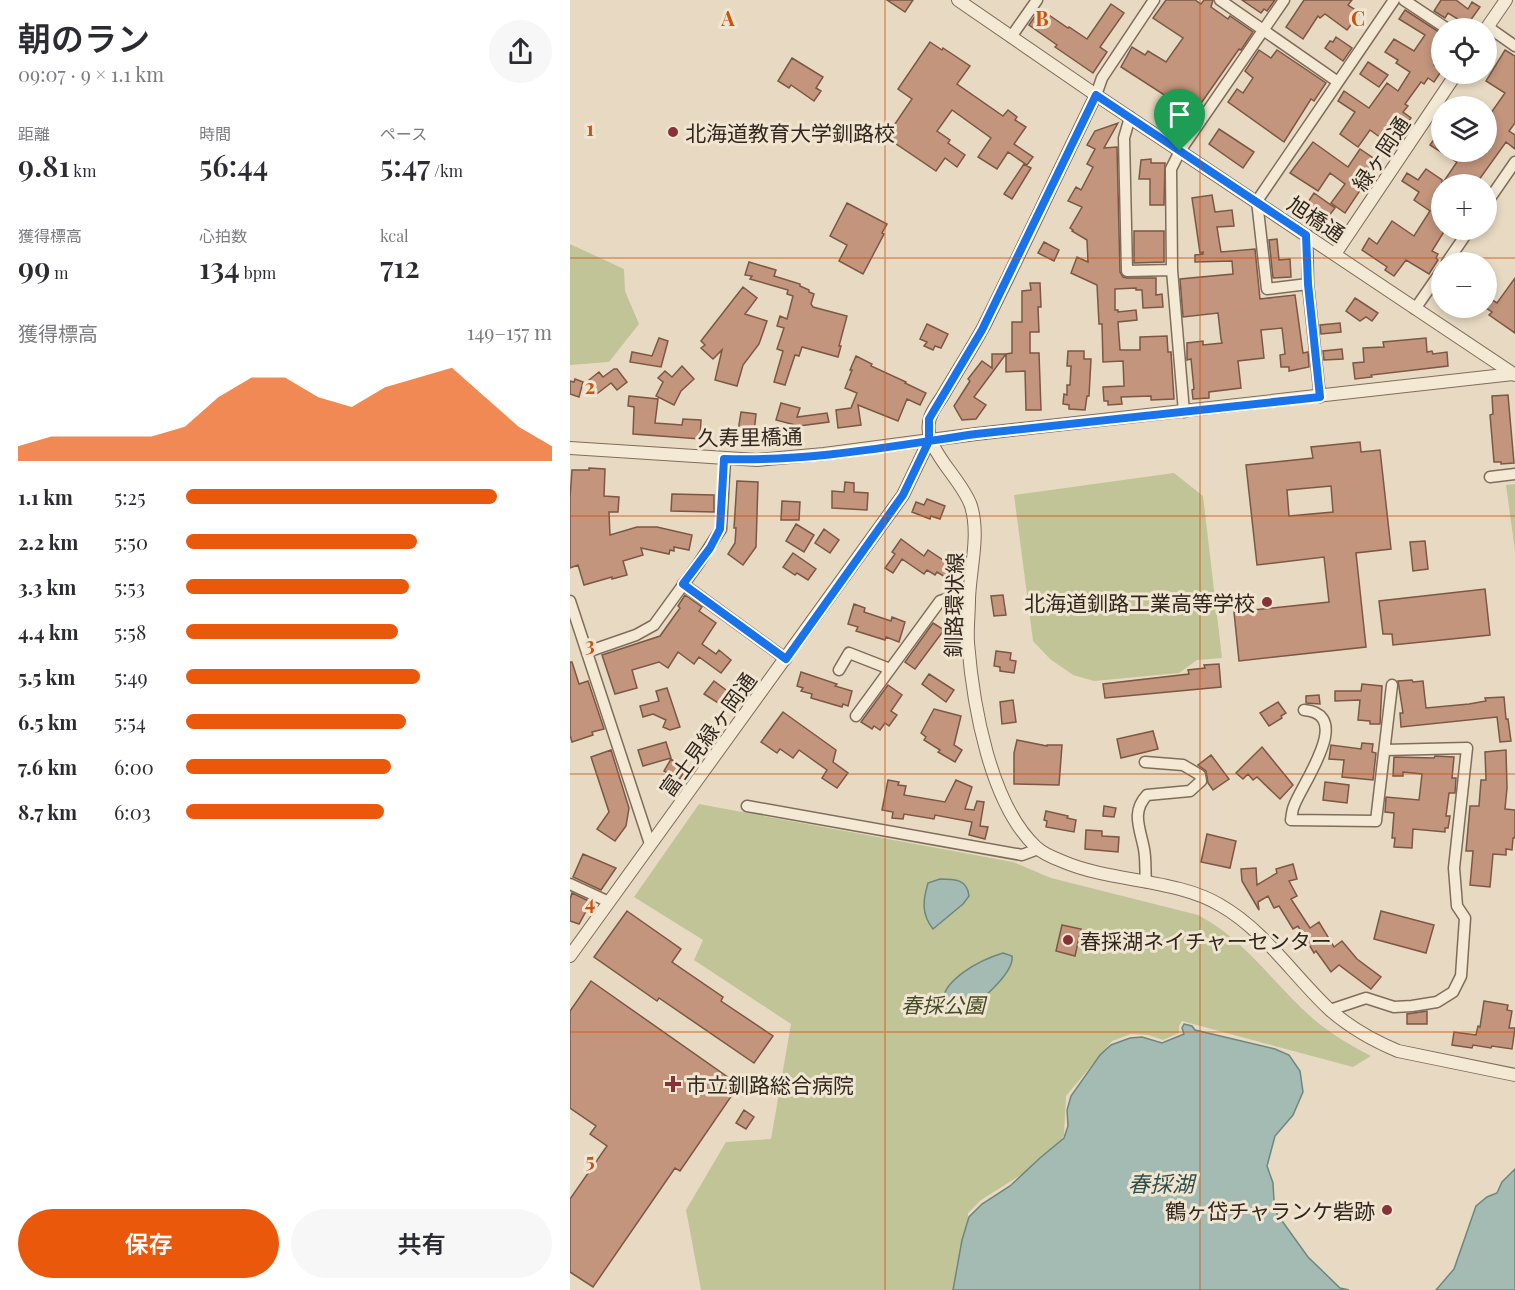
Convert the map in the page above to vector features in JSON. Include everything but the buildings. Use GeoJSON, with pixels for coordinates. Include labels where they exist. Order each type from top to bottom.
{"type":"FeatureCollection","features":[{"type":"Feature","properties":{"kind":"street"},"geometry":{"type":"LineString","coordinates":[[958,0],[1096,95]]}},
{"type":"Feature","properties":{"kind":"street"},"geometry":{"type":"LineString","coordinates":[[1011,37],[1037,0]]}},
{"type":"Feature","properties":{"kind":"street"},"geometry":{"type":"LineString","coordinates":[[929,441],[929,419],[982,330],[1096,95],[1102,78],[1154,0]]}},
{"type":"Feature","properties":{"kind":"street"},"geometry":{"type":"LineString","coordinates":[[1220,0],[1338,82]]}},
{"type":"Feature","properties":{"kind":"street"},"geometry":{"type":"LineString","coordinates":[[1184,412],[1172,270],[1171,169],[1180,151],[1284,0]]}},
{"type":"Feature","properties":{"kind":"street"},"geometry":{"type":"LineString","coordinates":[[1308,284],[1267,289],[1257,201],[1394,0]]}},
{"type":"Feature","properties":{"kind":"street"},"geometry":{"type":"LineString","coordinates":[[1404,0],[1431,18]]}},
{"type":"Feature","properties":{"kind":"street"},"geometry":{"type":"LineString","coordinates":[[1494,18],[1506,0]]}},
{"type":"Feature","properties":{"kind":"street"},"geometry":{"type":"LineString","coordinates":[[1497,34],[1515,46]]}},
{"type":"Feature","properties":{"kind":"street","name":"緑ヶ岡通"},"geometry":{"type":"LineString","coordinates":[[1335,254],[1449,84]]}},
{"type":"Feature","properties":{"kind":"street","name":"旭橋通"},"geometry":{"type":"LineString","coordinates":[[1096,95],[1514,374]]}},
{"type":"Feature","properties":{"kind":"street"},"geometry":{"type":"LineString","coordinates":[[1130,117],[1124,138],[1127,271],[1172,270]]}},
{"type":"Feature","properties":{"kind":"street"},"geometry":{"type":"LineString","coordinates":[[1497,188],[1515,162]]}},
{"type":"Feature","properties":{"kind":"street"},"geometry":{"type":"LineString","coordinates":[[1306,235],[1308,284],[1320,397]]}},
{"type":"Feature","properties":{"kind":"street"},"geometry":{"type":"LineString","coordinates":[[1415,309],[1431,286]]}},
{"type":"Feature","properties":{"kind":"street","name":"久寿里橋通"},"geometry":{"type":"LineString","coordinates":[[570,448],[757,460],[1514,374]]}},
{"type":"Feature","properties":{"kind":"street","name":"釧路環状線"},"geometry":{"type":"LineString","coordinates":[[929,441],[961,485],[971,507],[974,530],[968,640],[974,695],[986,750],[997,785],[1010,812],[1038,849],[1074,866],[1194,894],[1222,905],[1263,940],[1330,1010],[1384,1045],[1398,1051],[1515,1073]]}},
{"type":"Feature","properties":{"kind":"street","name":"富士見緑ヶ岡通"},"geometry":{"type":"LineString","coordinates":[[570,957],[903,495],[929,441]]}},
{"type":"Feature","properties":{"kind":"street"},"geometry":{"type":"LineString","coordinates":[[587,652],[636,635],[654,625],[710,548],[720,529],[724,459]]}},
{"type":"Feature","properties":{"kind":"street"},"geometry":{"type":"LineString","coordinates":[[1490,477],[1515,474]]}},
{"type":"Feature","properties":{"kind":"street"},"geometry":{"type":"LineString","coordinates":[[683,584],[786,659]]}},
{"type":"Feature","properties":{"kind":"street"},"geometry":{"type":"LineString","coordinates":[[856,716],[940,600],[969,592]]}},
{"type":"Feature","properties":{"kind":"street"},"geometry":{"type":"LineString","coordinates":[[570,602],[650,844]]}},
{"type":"Feature","properties":{"kind":"street"},"geometry":{"type":"LineString","coordinates":[[839,670],[849,653],[890,669]]}},
{"type":"Feature","properties":{"kind":"street"},"geometry":{"type":"LineString","coordinates":[[1304,710],[1315,711],[1321,716],[1326,735],[1315,765],[1294,806],[1291,820],[1376,821],[1392,685]]}},
{"type":"Feature","properties":{"kind":"street"},"geometry":{"type":"LineString","coordinates":[[1330,1010],[1366,998],[1394,1007],[1437,1002],[1453,992],[1461,976],[1465,918],[1457,906],[1454,868],[1467,748],[1385,750]]}},
{"type":"Feature","properties":{"kind":"street"},"geometry":{"type":"LineString","coordinates":[[1145,762],[1183,765],[1200,775],[1201,781],[1190,790],[1147,795],[1141,801],[1137,812],[1137,824],[1145,851],[1146,882]]}},
{"type":"Feature","properties":{"kind":"street"},"geometry":{"type":"LineString","coordinates":[[747,806],[1022,855],[1038,849]]}},
{"type":"Feature","properties":{"kind":"street"},"geometry":{"type":"LineString","coordinates":[[570,884],[609,902]]}},
{"type":"Feature","properties":{"kind":"green space"},"geometry":{"type":"Polygon","coordinates":[[[570,244],[624,269],[625,291],[639,324],[609,362],[570,365],[570,244]]]}},
{"type":"Feature","properties":{"kind":"green space"},"geometry":{"type":"Polygon","coordinates":[[[1174,473],[1203,496],[1222,658],[1197,660],[1179,673],[1094,681],[1073,675],[1050,659],[1033,641],[1014,495],[1174,473]]]}},
{"type":"Feature","properties":{"kind":"green space"},"geometry":{"type":"Polygon","coordinates":[[[1515,484],[1515,551],[1506,485],[1515,484]]]}},
{"type":"Feature","properties":{"kind":"green space","name":"春採公園"},"geometry":{"type":"Polygon","coordinates":[[[699,804],[1013,862],[1051,878],[1198,915],[1247,951],[1317,1022],[1371,1056],[1353,1067],[1182,1021],[1179,1033],[1163,1040],[1148,1035],[1131,1034],[1112,1041],[1066,1096],[1064,1135],[1054,1153],[1040,1169],[1024,1173],[981,1200],[968,1213],[967,1290],[701,1290],[686,1210],[726,1142],[771,1139],[791,1024],[694,960],[703,940],[634,897],[699,804]]]}},
{"type":"Feature","properties":{"kind":"water"},"geometry":{"type":"Polygon","coordinates":[[[940,879],[963,883],[969,896],[963,904],[933,929],[926,918],[925,895],[928,883],[940,879]]]}},
{"type":"Feature","properties":{"kind":"water"},"geometry":{"type":"Polygon","coordinates":[[[1003,953],[1012,956],[1011,963],[993,989],[960,1014],[950,1012],[943,1007],[943,997],[947,988],[955,980],[984,960],[1003,953]]]}},
{"type":"Feature","properties":{"kind":"water","name":"春採湖"},"geometry":{"type":"Polygon","coordinates":[[[1184,1024],[1192,1026],[1195,1030],[1275,1049],[1289,1055],[1300,1071],[1303,1092],[1293,1115],[1275,1136],[1267,1166],[1273,1183],[1274,1201],[1277,1214],[1308,1257],[1340,1288],[1349,1290],[953,1290],[962,1240],[969,1217],[982,1204],[1010,1186],[1064,1138],[1068,1126],[1067,1110],[1071,1096],[1100,1055],[1111,1045],[1130,1038],[1142,1037],[1162,1043],[1184,1034],[1182,1028],[1184,1024]]]}},
{"type":"Feature","properties":{"kind":"water"},"geometry":{"type":"Polygon","coordinates":[[[1515,1169],[1515,1290],[1436,1290],[1454,1269],[1476,1206],[1487,1197],[1497,1193],[1502,1182],[1515,1169]]]}},
{"type":"Feature","properties":{"kind":"place","name":"北海道教育大学釧路校"},"geometry":{"type":"Point","coordinates":[673,132]}},
{"type":"Feature","properties":{"kind":"place","name":"北海道釧路工業高等学校"},"geometry":{"type":"Point","coordinates":[1267,602]}},
{"type":"Feature","properties":{"kind":"place","name":"春採湖ネイチャーセンター"},"geometry":{"type":"Point","coordinates":[1068,940]}},
{"type":"Feature","properties":{"kind":"place","name":"市立釧路総合病院"},"geometry":{"type":"Point","coordinates":[673,1084]}},
{"type":"Feature","properties":{"kind":"place","name":"鶴ヶ岱チャランケ砦跡"},"geometry":{"type":"Point","coordinates":[1387,1210]}},
{"type":"Feature","properties":{"kind":"route"},"geometry":{"type":"LineString","coordinates":[[1180,151],[1096,95],[982,330],[929,419],[929,441],[903,495],[786,659],[683,584],[710,548],[720,529],[724,459],[757,460],[824,454],[885,447],[929,441],[976,434],[1320,397],[1308,284],[1306,235],[1180,151]]}}]}
